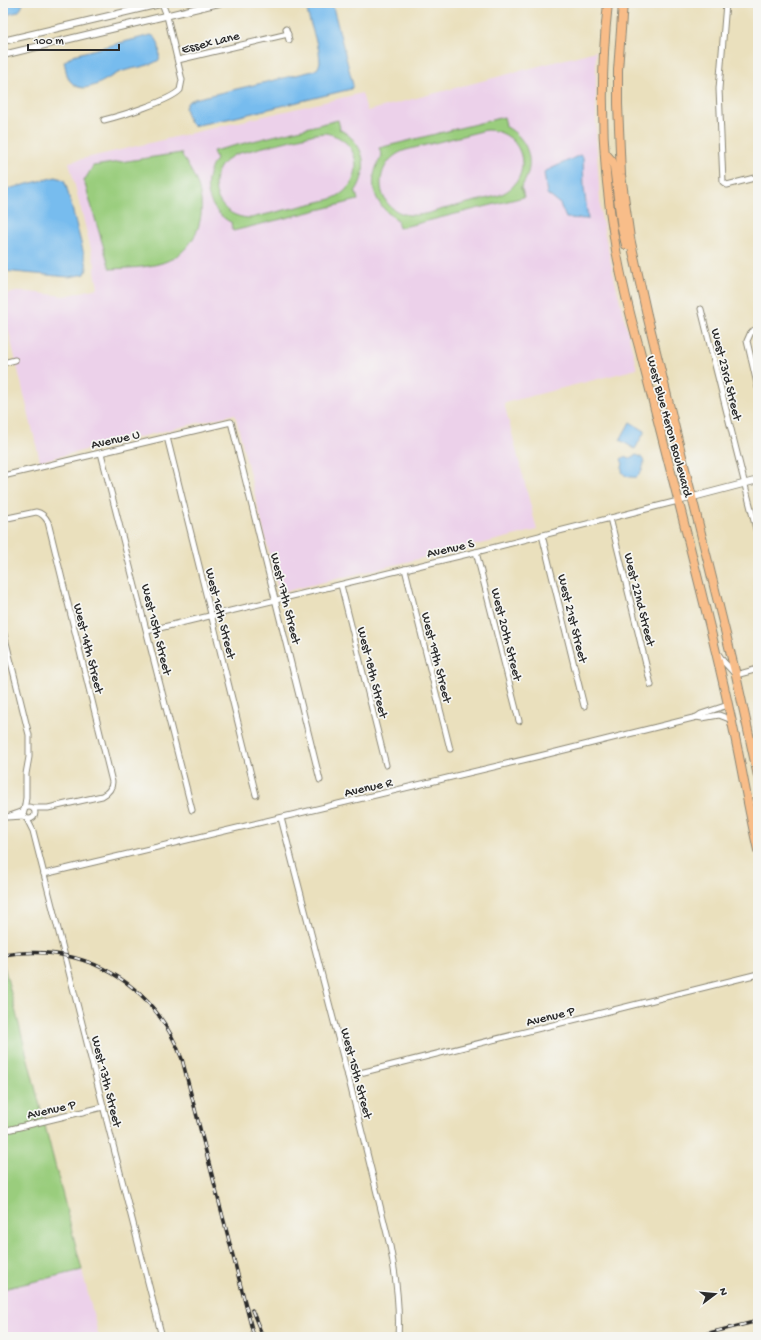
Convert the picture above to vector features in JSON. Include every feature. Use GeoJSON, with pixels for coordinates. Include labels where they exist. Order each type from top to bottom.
{"type":"FeatureCollection","features":[{"type":"Feature","properties":{"kind":"main road","name":"West Blue Heron Boulevard"},"geometry":{"type":"LineString","coordinates":[[608,3],[604,47],[604,153],[612,220],[622,278],[732,720],[758,850]]}},
{"type":"Feature","properties":{"kind":"main road","name":"West Blue Heron Boulevard"},"geometry":{"type":"LineString","coordinates":[[623,3],[618,70],[619,142],[625,209],[647,315],[736,674],[758,776]]}},
{"type":"Feature","properties":{"kind":"main road"},"geometry":{"type":"LineString","coordinates":[[604,128],[610,136],[619,142]]}},
{"type":"Feature","properties":{"kind":"main road"},"geometry":{"type":"LineString","coordinates":[[604,153],[612,161],[614,166],[622,229],[626,244],[632,248]]}},
{"type":"Feature","properties":{"kind":"street"},"geometry":{"type":"LineString","coordinates":[[3,41],[163,3],[178,60]]}},
{"type":"Feature","properties":{"kind":"street"},"geometry":{"type":"LineString","coordinates":[[3,55],[219,3]]}},
{"type":"Feature","properties":{"kind":"street"},"geometry":{"type":"LineString","coordinates":[[726,3],[719,89],[723,182],[726,185],[758,177]]}},
{"type":"Feature","properties":{"kind":"street","name":"Essex Lane"},"geometry":{"type":"LineString","coordinates":[[104,120],[141,108],[178,92],[181,87],[182,80],[178,60],[287,31],[289,40]]}},
{"type":"Feature","properties":{"kind":"street","name":"West 23rd Street"},"geometry":{"type":"LineString","coordinates":[[701,309],[758,537]]}},
{"type":"Feature","properties":{"kind":"street"},"geometry":{"type":"LineString","coordinates":[[758,328],[751,332],[747,341],[758,388]]}},
{"type":"Feature","properties":{"kind":"street"},"geometry":{"type":"LineString","coordinates":[[3,363],[15,360]]}},
{"type":"Feature","properties":{"kind":"street","name":"Avenue U"},"geometry":{"type":"LineString","coordinates":[[3,476],[231,422]]}},
{"type":"Feature","properties":{"kind":"street","name":"West 17th Street"},"geometry":{"type":"LineString","coordinates":[[231,422],[320,780]]}},
{"type":"Feature","properties":{"kind":"street","name":"West 16th Street"},"geometry":{"type":"LineString","coordinates":[[167,437],[256,795]]}},
{"type":"Feature","properties":{"kind":"street","name":"West 15th Street"},"geometry":{"type":"LineString","coordinates":[[101,453],[192,810]]}},
{"type":"Feature","properties":{"kind":"street","name":"Avenue S"},"geometry":{"type":"LineString","coordinates":[[147,631],[476,552],[758,480]]}},
{"type":"Feature","properties":{"kind":"street","name":"West 14th Street"},"geometry":{"type":"LineString","coordinates":[[3,518],[32,512],[40,513],[46,518],[112,782],[110,790],[102,796],[48,808]]}},
{"type":"Feature","properties":{"kind":"street","name":"West 22nd Street"},"geometry":{"type":"LineString","coordinates":[[610,518],[651,685]]}},
{"type":"Feature","properties":{"kind":"street","name":"West 21st Street"},"geometry":{"type":"LineString","coordinates":[[542,535],[584,706]]}},
{"type":"Feature","properties":{"kind":"street","name":"West 20th Street"},"geometry":{"type":"LineString","coordinates":[[476,552],[519,721]]}},
{"type":"Feature","properties":{"kind":"street","name":"West 19th Street"},"geometry":{"type":"LineString","coordinates":[[405,569],[450,749]]}},
{"type":"Feature","properties":{"kind":"street","name":"West 18th Street"},"geometry":{"type":"LineString","coordinates":[[341,585],[386,764]]}},
{"type":"Feature","properties":{"kind":"street"},"geometry":{"type":"LineString","coordinates":[[3,630],[29,735],[30,746],[26,774],[25,814],[30,819],[48,808]]}},
{"type":"Feature","properties":{"kind":"street"},"geometry":{"type":"LineString","coordinates":[[715,649],[723,662],[736,674],[758,669]]}},
{"type":"Feature","properties":{"kind":"street","name":"Avenue R"},"geometry":{"type":"LineString","coordinates":[[44,874],[548,754],[697,717],[701,714],[728,705]]}},
{"type":"Feature","properties":{"kind":"street","name":"Avenue R"},"geometry":{"type":"LineString","coordinates":[[697,717],[702,718],[719,715],[732,720]]}},
{"type":"Feature","properties":{"kind":"street"},"geometry":{"type":"LineString","coordinates":[[26,798],[35,812],[34,816]]}},
{"type":"Feature","properties":{"kind":"street"},"geometry":{"type":"LineString","coordinates":[[25,814],[27,807],[48,808]]}},
{"type":"Feature","properties":{"kind":"street"},"geometry":{"type":"LineString","coordinates":[[5,818],[25,814]]}},
{"type":"Feature","properties":{"kind":"street","name":"West 13th Street"},"geometry":{"type":"LineString","coordinates":[[25,814],[33,831],[162,1337]]}},
{"type":"Feature","properties":{"kind":"street","name":"West 13th Street"},"geometry":{"type":"LineString","coordinates":[[33,831],[34,816]]}},
{"type":"Feature","properties":{"kind":"street","name":"West 15th Street"},"geometry":{"type":"LineString","coordinates":[[281,818],[348,1076],[394,1264],[398,1299],[398,1337]]}},
{"type":"Feature","properties":{"kind":"street","name":"Avenue P"},"geometry":{"type":"LineString","coordinates":[[348,1076],[758,974]]}},
{"type":"Feature","properties":{"kind":"street","name":"Avenue P"},"geometry":{"type":"LineString","coordinates":[[3,1131],[103,1107]]}},
{"type":"Feature","properties":{"kind":"shaded area"},"geometry":{"type":"Polygon","coordinates":[[[596,51],[596,136],[601,216],[614,277],[637,369],[504,403],[537,530],[279,593],[235,414],[40,461],[3,308],[3,295],[20,291],[65,296],[98,288],[95,265],[69,162],[362,93],[367,111],[596,51]]]}},
{"type":"Feature","properties":{"kind":"shaded area"},"geometry":{"type":"Polygon","coordinates":[[[82,1270],[99,1337],[3,1337],[3,1289],[82,1270]]]}},
{"type":"Feature","properties":{"kind":"green space"},"geometry":{"type":"Polygon","coordinates":[[[504,117],[505,126],[514,131],[520,138],[528,154],[528,171],[520,189],[522,189],[524,197],[399,228],[398,220],[389,214],[383,207],[375,192],[373,183],[374,174],[382,156],[379,148],[504,117]],[[486,130],[406,150],[395,156],[387,164],[382,174],[381,185],[383,196],[389,205],[398,212],[418,215],[497,196],[509,189],[518,180],[522,158],[518,147],[510,138],[500,132],[486,130]]]}},
{"type":"Feature","properties":{"kind":"green space"},"geometry":{"type":"Polygon","coordinates":[[[338,120],[339,129],[348,134],[354,141],[362,156],[364,165],[363,174],[355,192],[358,200],[233,231],[232,223],[223,218],[217,211],[209,195],[207,186],[208,177],[216,159],[213,151],[338,120]],[[325,133],[315,134],[240,153],[228,159],[220,168],[216,179],[216,190],[219,201],[226,210],[237,216],[251,218],[331,199],[343,193],[351,184],[355,174],[356,163],[353,153],[347,144],[338,137],[325,133]]]}},
{"type":"Feature","properties":{"kind":"green space"},"geometry":{"type":"Polygon","coordinates":[[[181,153],[197,183],[200,195],[200,220],[197,231],[191,242],[174,258],[156,265],[110,269],[84,181],[93,166],[181,153]]]}},
{"type":"Feature","properties":{"kind":"green space"},"geometry":{"type":"Polygon","coordinates":[[[3,962],[82,1270],[3,1289],[3,962]]]}},
{"type":"Feature","properties":{"kind":"water"},"geometry":{"type":"Polygon","coordinates":[[[3,3],[23,3],[22,7],[18,11],[3,15],[3,3]]]}},
{"type":"Feature","properties":{"kind":"water"},"geometry":{"type":"Polygon","coordinates":[[[307,3],[332,3],[353,85],[351,89],[193,126],[189,121],[185,108],[188,102],[194,99],[313,71],[318,68],[320,62],[319,51],[308,15],[307,3]]]}},
{"type":"Feature","properties":{"kind":"water"},"geometry":{"type":"Polygon","coordinates":[[[151,35],[158,42],[159,49],[159,60],[154,63],[118,73],[88,87],[82,88],[76,86],[68,78],[64,62],[73,55],[151,35]]]}},
{"type":"Feature","properties":{"kind":"water"},"geometry":{"type":"Polygon","coordinates":[[[580,155],[583,157],[584,188],[588,219],[566,218],[560,204],[547,194],[544,172],[580,155]]]}},
{"type":"Feature","properties":{"kind":"water"},"geometry":{"type":"Polygon","coordinates":[[[56,177],[64,180],[66,185],[86,262],[87,269],[85,274],[69,277],[3,271],[3,190],[56,177]]]}},
{"type":"Feature","properties":{"kind":"water"},"geometry":{"type":"Polygon","coordinates":[[[630,422],[645,431],[635,449],[620,440],[630,422]]]}},
{"type":"Feature","properties":{"kind":"water"},"geometry":{"type":"Polygon","coordinates":[[[636,455],[644,461],[643,468],[637,477],[627,476],[622,471],[623,464],[621,459],[624,457],[629,459],[636,455]]]}},
{"type":"Feature","properties":{"kind":"railway"},"geometry":{"type":"LineString","coordinates":[[3,955],[33,953],[61,955],[88,962],[112,973],[134,989],[153,1008],[169,1032],[182,1059],[254,1337]]}},
{"type":"Feature","properties":{"kind":"railway"},"geometry":{"type":"LineString","coordinates":[[252,1310],[263,1337]]}},
{"type":"Feature","properties":{"kind":"railway"},"geometry":{"type":"LineString","coordinates":[[693,1337],[758,1321]]}}]}
